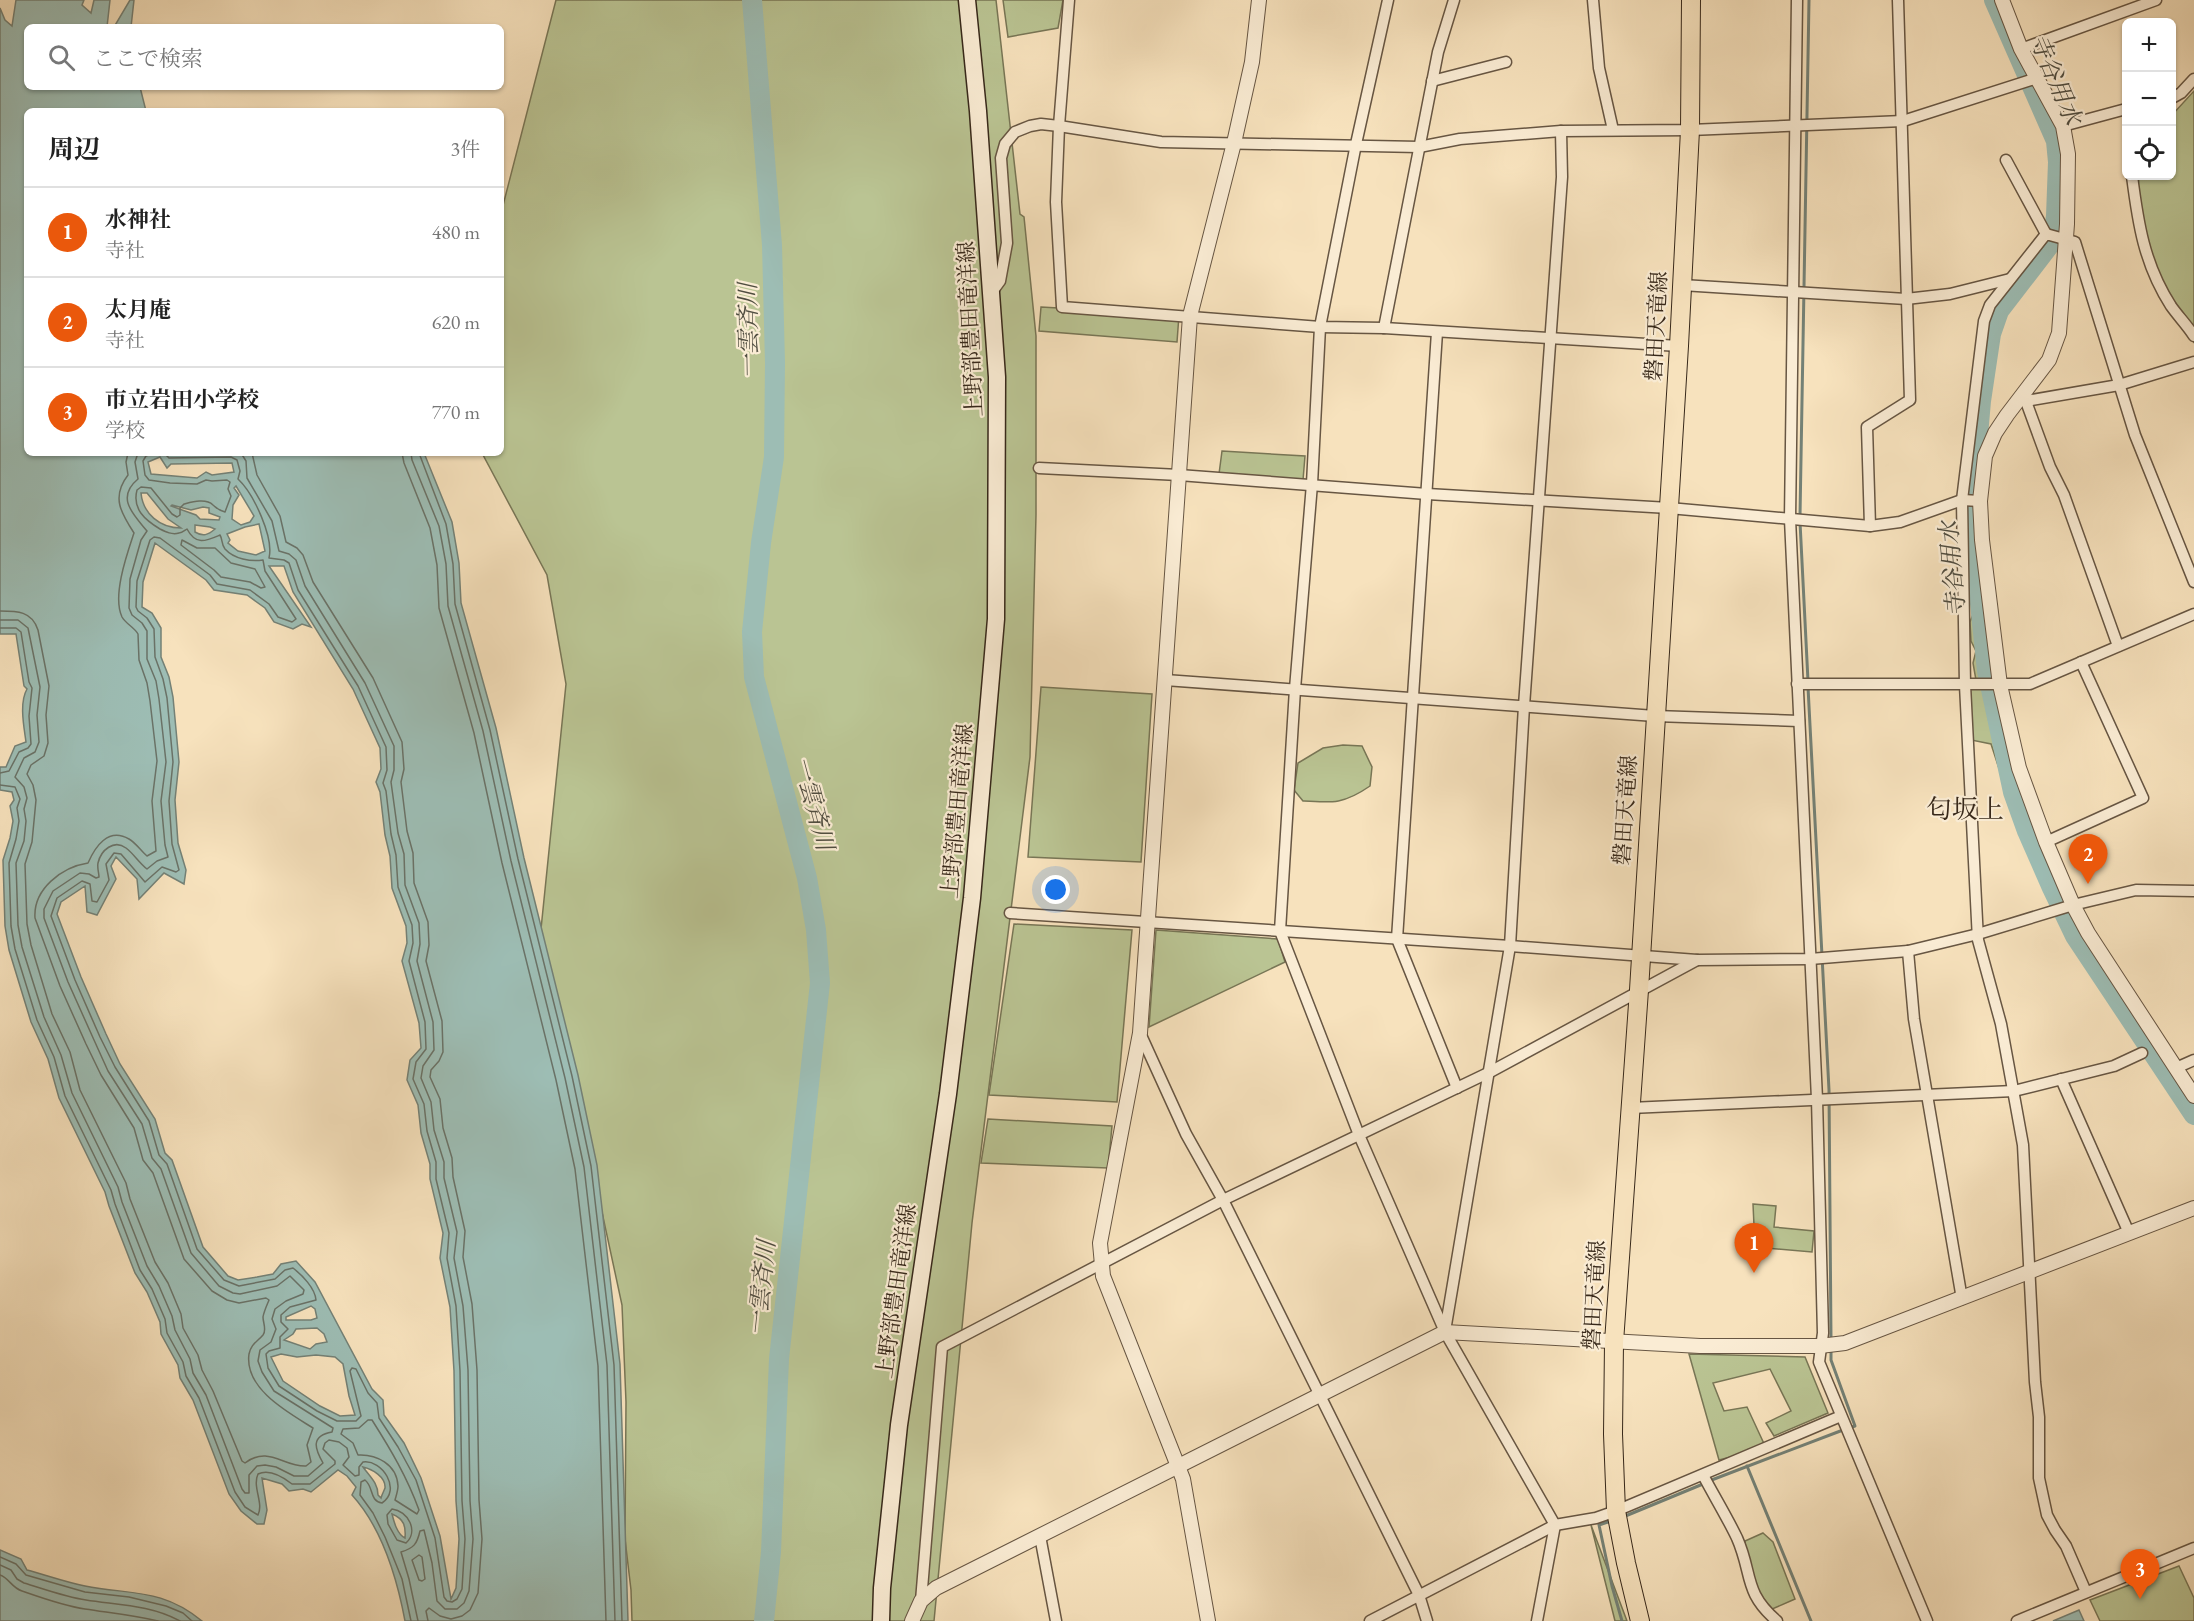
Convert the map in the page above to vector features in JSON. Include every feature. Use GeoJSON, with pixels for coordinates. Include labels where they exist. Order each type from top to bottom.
{"type":"FeatureCollection","features":[{"type":"Feature","properties":{"kind":"main road","name":"上野部豊田竜洋線"},"geometry":{"type":"LineString","coordinates":[[881,1621],[882,1588],[899,1425],[948,1094],[972,898],[996,619],[997,377],[978,111],[967,0]]}},
{"type":"Feature","properties":{"kind":"main road","name":"磐田天竜線"},"geometry":{"type":"LineString","coordinates":[[1640,1621],[1616,1511],[1613,1434],[1614,1342],[1639,990],[1679,346],[1690,130],[1691,0]]}},
{"type":"Feature","properties":{"kind":"street"},"geometry":{"type":"LineString","coordinates":[[1069,0],[1059,126],[1056,202],[1062,307],[1320,327],[1384,328],[1679,346]]}},
{"type":"Feature","properties":{"kind":"street"},"geometry":{"type":"LineString","coordinates":[[1208,1621],[1183,1479],[1103,1276],[1100,1243],[1140,1033],[1190,316],[1252,62],[1259,0]]}},
{"type":"Feature","properties":{"kind":"street"},"geometry":{"type":"LineString","coordinates":[[1388,0],[1356,144],[1320,327],[1312,484],[1295,689],[1280,931],[1359,1135],[1444,1332],[1555,1525],[1537,1621]]}},
{"type":"Feature","properties":{"kind":"street"},"geometry":{"type":"LineString","coordinates":[[1384,328],[1438,52],[1454,0]]}},
{"type":"Feature","properties":{"kind":"street"},"geometry":{"type":"LineString","coordinates":[[1593,0],[1599,68],[1613,130]]}},
{"type":"Feature","properties":{"kind":"street"},"geometry":{"type":"LineString","coordinates":[[1797,0],[1790,519],[1817,1099],[1823,1333],[1819,1362],[1927,1621]]}},
{"type":"Feature","properties":{"kind":"street"},"geometry":{"type":"LineString","coordinates":[[1870,526],[1867,427],[1910,400],[1898,0]]}},
{"type":"Feature","properties":{"kind":"street"},"geometry":{"type":"LineString","coordinates":[[2001,0],[2021,49],[2063,126],[2068,154],[2059,333],[2049,360],[2025,398],[1995,433],[1985,456],[1980,501],[1987,587],[2000,685],[2028,799],[2073,905],[2088,933],[2194,1095]]}},
{"type":"Feature","properties":{"kind":"street"},"geometry":{"type":"LineString","coordinates":[[2021,49],[2156,0]]}},
{"type":"Feature","properties":{"kind":"street"},"geometry":{"type":"LineString","coordinates":[[1432,81],[1506,62]]}},
{"type":"Feature","properties":{"kind":"street"},"geometry":{"type":"LineString","coordinates":[[992,292],[1000,281],[1007,243],[1001,158],[1005,144],[1016,132],[1029,126],[1041,124],[1059,126],[1161,142],[1419,147],[1460,140],[1561,131],[1690,130],[1903,121],[2037,78]]}},
{"type":"Feature","properties":{"kind":"street"},"geometry":{"type":"LineString","coordinates":[[2176,96],[2194,79]]}},
{"type":"Feature","properties":{"kind":"street"},"geometry":{"type":"LineString","coordinates":[[2063,126],[2122,110]]}},
{"type":"Feature","properties":{"kind":"street"},"geometry":{"type":"LineString","coordinates":[[1444,1332],[1510,946],[1524,706],[1562,177],[1561,131]]}},
{"type":"Feature","properties":{"kind":"street"},"geometry":{"type":"LineString","coordinates":[[2006,160],[2046,234],[2075,242],[2144,461],[2194,582]]}},
{"type":"Feature","properties":{"kind":"street"},"geometry":{"type":"LineString","coordinates":[[2133,180],[2139,230],[2146,257],[2171,306],[2194,336]]}},
{"type":"Feature","properties":{"kind":"street"},"geometry":{"type":"LineString","coordinates":[[2046,234],[1990,305],[1983,321],[1962,500],[1965,685],[1978,934],[2001,1024],[2023,1145],[2035,1383],[2039,1417],[2039,1479],[2047,1515],[2066,1546],[2086,1592]]}},
{"type":"Feature","properties":{"kind":"street"},"geometry":{"type":"LineString","coordinates":[[1682,285],[1906,299],[1950,294],[2010,279]]}},
{"type":"Feature","properties":{"kind":"street"},"geometry":{"type":"LineString","coordinates":[[1437,332],[1397,939],[1457,1088]]}},
{"type":"Feature","properties":{"kind":"street"},"geometry":{"type":"LineString","coordinates":[[2025,398],[2119,385],[2194,362]]}},
{"type":"Feature","properties":{"kind":"street"},"geometry":{"type":"LineString","coordinates":[[2025,398],[2050,466],[2064,495],[2118,646]]}},
{"type":"Feature","properties":{"kind":"street"},"geometry":{"type":"LineString","coordinates":[[1039,468],[1179,475],[1427,494],[1669,508],[1870,526],[1900,522],[1962,500],[1980,501]]}},
{"type":"Feature","properties":{"kind":"street"},"geometry":{"type":"LineString","coordinates":[[1797,684],[2030,684],[2194,614]]}},
{"type":"Feature","properties":{"kind":"street"},"geometry":{"type":"LineString","coordinates":[[2046,842],[2143,798],[2081,662]]}},
{"type":"Feature","properties":{"kind":"street"},"geometry":{"type":"LineString","coordinates":[[1165,680],[1655,716],[1799,721]]}},
{"type":"Feature","properties":{"kind":"street"},"geometry":{"type":"LineString","coordinates":[[1010,913],[1697,960],[1810,959],[1908,951],[2136,890],[2194,891]]}},
{"type":"Feature","properties":{"kind":"street"},"geometry":{"type":"LineString","coordinates":[[1908,951],[1914,1014],[1926,1094],[1962,1299]]}},
{"type":"Feature","properties":{"kind":"street"},"geometry":{"type":"LineString","coordinates":[[912,1621],[921,1601],[942,1347],[1100,1262],[1223,1200],[1490,1072],[1697,960]]}},
{"type":"Feature","properties":{"kind":"street"},"geometry":{"type":"LineString","coordinates":[[1140,1033],[1186,1134],[1223,1200],[1419,1595],[1426,1621]]}},
{"type":"Feature","properties":{"kind":"street"},"geometry":{"type":"LineString","coordinates":[[1630,1108],[2014,1091],[2114,1066],[2142,1053]]}},
{"type":"Feature","properties":{"kind":"street"},"geometry":{"type":"LineString","coordinates":[[2176,1068],[2194,1060]]}},
{"type":"Feature","properties":{"kind":"street"},"geometry":{"type":"LineString","coordinates":[[2061,1079],[2129,1233]]}},
{"type":"Feature","properties":{"kind":"street"},"geometry":{"type":"LineString","coordinates":[[921,1601],[936,1588],[1444,1332],[1700,1346],[1820,1346],[1845,1343],[2194,1208]]}},
{"type":"Feature","properties":{"kind":"street"},"geometry":{"type":"LineString","coordinates":[[1370,1621],[1555,1525],[1596,1518],[1616,1511],[1841,1416]]}},
{"type":"Feature","properties":{"kind":"street"},"geometry":{"type":"LineString","coordinates":[[1703,1475],[1737,1540],[1752,1590],[1762,1608],[1777,1621]]}},
{"type":"Feature","properties":{"kind":"street"},"geometry":{"type":"LineString","coordinates":[[1040,1536],[1056,1621]]}},
{"type":"Feature","properties":{"kind":"street"},"geometry":{"type":"LineString","coordinates":[[2017,1621],[2193,1550]]}},
{"type":"Feature","properties":{"kind":"green space"},"geometry":{"type":"Polygon","coordinates":[[[556,0],[996,0],[1020,214],[1024,217],[1036,336],[1036,515],[1030,757],[972,1223],[934,1621],[632,1621],[625,1539],[626,1402],[622,1305],[541,929],[566,684],[547,575],[484,456],[504,456],[504,201],[556,0]]]}},
{"type":"Feature","properties":{"kind":"green space"},"geometry":{"type":"Polygon","coordinates":[[[1003,0],[1063,0],[1058,28],[1008,37],[1003,0]]]}},
{"type":"Feature","properties":{"kind":"green space"},"geometry":{"type":"Polygon","coordinates":[[[2194,91],[2194,343],[2187,325],[2152,270],[2136,207],[2139,180],[2176,180],[2176,111],[2194,91]]]}},
{"type":"Feature","properties":{"kind":"green space"},"geometry":{"type":"Polygon","coordinates":[[[1041,307],[1179,315],[1177,342],[1039,331],[1041,307]]]}},
{"type":"Feature","properties":{"kind":"green space"},"geometry":{"type":"Polygon","coordinates":[[[1222,451],[1305,456],[1303,480],[1219,474],[1222,451]]]}},
{"type":"Feature","properties":{"kind":"green space"},"geometry":{"type":"Polygon","coordinates":[[[1975,560],[1994,679],[2035,836],[2023,842],[1991,744],[1971,740],[1967,685],[1976,680],[1973,663],[1976,651],[1971,641],[1970,622],[1974,611],[1974,589],[1968,564],[1975,560]]]}},
{"type":"Feature","properties":{"kind":"green space"},"geometry":{"type":"Polygon","coordinates":[[[1041,687],[1152,694],[1141,862],[1028,857],[1041,687]]]}},
{"type":"Feature","properties":{"kind":"green space"},"geometry":{"type":"Polygon","coordinates":[[[1343,745],[1362,746],[1372,767],[1370,786],[1353,796],[1338,801],[1303,801],[1294,790],[1298,763],[1323,748],[1343,745]]]}},
{"type":"Feature","properties":{"kind":"green space"},"geometry":{"type":"Polygon","coordinates":[[[1014,924],[1132,930],[1117,1102],[989,1095],[1014,924]]]}},
{"type":"Feature","properties":{"kind":"green space"},"geometry":{"type":"Polygon","coordinates":[[[1156,930],[1278,939],[1285,962],[1149,1027],[1156,930]]]}},
{"type":"Feature","properties":{"kind":"green space"},"geometry":{"type":"Polygon","coordinates":[[[988,1119],[1112,1126],[1108,1168],[981,1163],[988,1119]]]}},
{"type":"Feature","properties":{"kind":"green space"},"geometry":{"type":"Polygon","coordinates":[[[1753,1204],[1776,1206],[1774,1227],[1814,1231],[1812,1252],[1755,1247],[1753,1204]]]}},
{"type":"Feature","properties":{"kind":"green space"},"geometry":{"type":"Polygon","coordinates":[[[1689,1354],[1805,1357],[1828,1413],[1774,1436],[1766,1423],[1791,1411],[1770,1369],[1713,1383],[1724,1411],[1747,1407],[1766,1448],[1719,1460],[1689,1354]]]}},
{"type":"Feature","properties":{"kind":"green space"},"geometry":{"type":"Polygon","coordinates":[[[1591,1525],[1627,1621],[1615,1621],[1591,1525]]]}},
{"type":"Feature","properties":{"kind":"green space"},"geometry":{"type":"Polygon","coordinates":[[[1763,1533],[1773,1542],[1795,1599],[1770,1610],[1759,1602],[1745,1552],[1745,1541],[1763,1533]]]}},
{"type":"Feature","properties":{"kind":"green space"},"geometry":{"type":"Polygon","coordinates":[[[2179,1566],[2194,1598],[2194,1621],[2100,1621],[2090,1600],[2179,1566]]]}},
{"type":"Feature","properties":{"kind":"water"},"geometry":{"type":"Polygon","coordinates":[[[16,0],[84,0],[82,5],[91,13],[94,0],[110,0],[107,24],[24,24],[24,90],[141,90],[145,108],[24,108],[24,456],[425,456],[452,522],[459,563],[461,603],[496,728],[524,858],[578,1075],[597,1165],[620,1364],[628,1621],[405,1621],[393,1571],[380,1538],[363,1508],[352,1495],[356,1487],[347,1476],[338,1470],[311,1492],[303,1489],[289,1491],[282,1484],[262,1478],[267,1510],[264,1524],[257,1524],[241,1511],[229,1494],[193,1400],[180,1378],[178,1365],[161,1334],[160,1322],[147,1292],[135,1273],[105,1192],[59,1098],[48,1059],[31,1022],[9,950],[5,926],[3,860],[10,838],[13,821],[10,806],[14,800],[12,792],[0,790],[0,767],[6,767],[15,746],[26,742],[23,701],[27,689],[24,686],[16,634],[0,634],[0,8],[5,20],[12,26],[16,0]],[[160,457],[148,462],[151,474],[197,478],[206,472],[212,475],[234,472],[232,463],[171,464],[167,468],[160,457]],[[236,486],[234,488],[239,495],[233,505],[232,519],[241,525],[250,522],[254,516],[236,486]],[[141,493],[145,507],[160,522],[181,528],[168,519],[147,493],[141,493]],[[171,506],[196,515],[200,519],[219,520],[220,517],[209,513],[209,508],[191,510],[171,506]],[[259,524],[227,534],[230,540],[228,543],[238,551],[256,555],[265,551],[259,524]],[[195,525],[195,532],[203,535],[215,529],[195,525]],[[155,543],[143,582],[142,607],[152,613],[161,628],[161,657],[169,677],[173,697],[179,762],[175,800],[178,843],[186,870],[184,884],[164,873],[139,899],[137,879],[116,857],[111,866],[116,879],[97,915],[87,912],[85,886],[61,902],[57,914],[81,977],[120,1064],[155,1119],[165,1153],[172,1160],[203,1247],[228,1276],[238,1280],[273,1274],[281,1264],[296,1261],[315,1282],[372,1389],[383,1400],[384,1415],[404,1443],[421,1478],[440,1536],[451,1599],[456,1588],[459,1539],[450,1307],[440,1258],[443,1233],[430,1179],[430,1164],[421,1133],[418,1105],[407,1080],[410,1060],[421,1048],[419,1023],[402,961],[407,943],[406,926],[392,888],[390,856],[380,792],[376,782],[381,769],[380,748],[353,689],[293,592],[284,566],[269,566],[311,627],[302,624],[293,629],[274,622],[265,608],[247,595],[214,590],[206,580],[155,543]],[[311,1306],[286,1317],[286,1320],[317,1318],[315,1309],[311,1306]],[[317,1328],[296,1329],[284,1340],[310,1349],[316,1344],[327,1342],[324,1334],[317,1328]],[[281,1354],[271,1357],[283,1381],[320,1406],[340,1416],[355,1415],[343,1364],[335,1357],[316,1355],[297,1357],[281,1354]],[[363,1467],[377,1487],[381,1498],[385,1488],[383,1480],[374,1472],[363,1467]],[[392,1514],[400,1534],[405,1538],[403,1523],[392,1514]]]}},
{"type":"Feature","properties":{"kind":"water"},"geometry":{"type":"Polygon","coordinates":[[[130,0],[134,0],[131,24],[116,24],[130,0]]]}},
{"type":"Feature","properties":{"kind":"water"},"geometry":{"type":"Polygon","coordinates":[[[0,1550],[21,1559],[27,1570],[70,1583],[160,1598],[187,1610],[202,1621],[0,1621],[0,1550]]]}},
{"type":"Feature","properties":{"kind":"water"},"geometry":{"type":"Polygon","coordinates":[[[2079,1610],[2084,1621],[2053,1621],[2079,1610]]]}},
{"type":"Feature","properties":{"kind":"waterway","name":"一雲斉川"},"geometry":{"type":"LineString","coordinates":[[752,0],[772,245],[775,363],[774,457],[761,543],[752,632],[754,677],[807,878],[816,930],[820,983],[779,1359],[771,1552],[764,1621]]}},
{"type":"Feature","properties":{"kind":"waterway"},"geometry":{"type":"LineString","coordinates":[[1800,516],[1809,0]]}},
{"type":"Feature","properties":{"kind":"waterway","name":"寺谷用水"},"geometry":{"type":"LineString","coordinates":[[1994,0],[2056,141],[2058,162],[2056,216],[2052,242],[1999,311],[1991,334],[1981,401],[1971,517],[1987,671],[2013,792],[2052,888],[2075,936],[2194,1115]]}},
{"type":"Feature","properties":{"kind":"waterway"},"geometry":{"type":"LineString","coordinates":[[1800,522],[1808,681]]}},
{"type":"Feature","properties":{"kind":"waterway"},"geometry":{"type":"LineString","coordinates":[[1808,687],[1829,1090],[1831,1340]]}},
{"type":"Feature","properties":{"kind":"waterway"},"geometry":{"type":"LineString","coordinates":[[1831,1350],[1831,1360],[1855,1426],[1849,1428]]}},
{"type":"Feature","properties":{"kind":"waterway"},"geometry":{"type":"LineString","coordinates":[[1709,1481],[1843,1430]]}},
{"type":"Feature","properties":{"kind":"waterway"},"geometry":{"type":"LineString","coordinates":[[1747,1466],[1811,1621]]}},
{"type":"Feature","properties":{"kind":"waterway"},"geometry":{"type":"LineString","coordinates":[[1623,1517],[1703,1484]]}},
{"type":"Feature","properties":{"kind":"waterway"},"geometry":{"type":"LineString","coordinates":[[1611,1521],[1599,1525],[1622,1621]]}},
{"type":"Feature","properties":{"kind":"place","name":"太月庵"},"geometry":{"type":"Point","coordinates":[2088,884]}},
{"type":"Feature","properties":{"kind":"place","name":"水神社"},"geometry":{"type":"Point","coordinates":[1754,1273]}},
{"type":"Feature","properties":{"kind":"place","name":"市立岩田小学校"},"geometry":{"type":"Point","coordinates":[2140,1599]}},
{"type":"Feature","properties":{"kind":"district","name":"匂坂上"},"geometry":{"type":"Point","coordinates":[1965,809]}}]}
